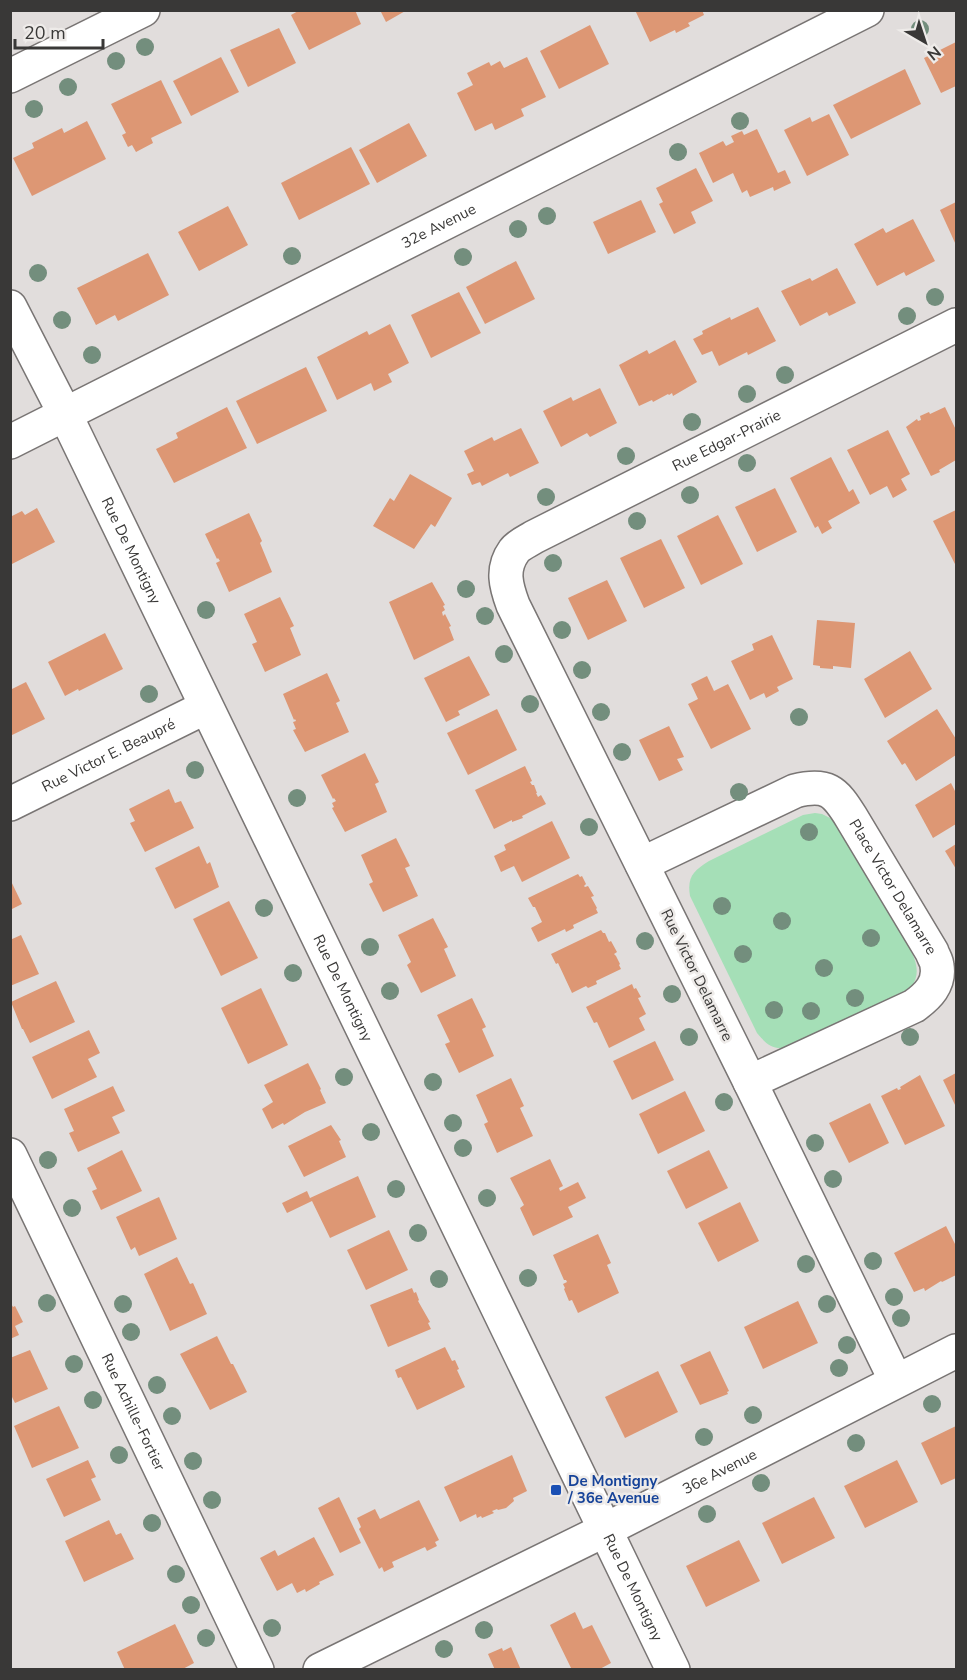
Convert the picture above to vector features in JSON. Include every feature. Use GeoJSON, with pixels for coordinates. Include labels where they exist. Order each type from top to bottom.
{"type":"FeatureCollection","features":[{"type":"Feature","properties":{"kind":"street"},"geometry":{"type":"LineString","coordinates":[[10,76],[142,10]]}},
{"type":"Feature","properties":{"kind":"street","name":"32e Avenue"},"geometry":{"type":"LineString","coordinates":[[10,442],[867,10]]}},
{"type":"Feature","properties":{"kind":"street","name":"Rue De Montigny"},"geometry":{"type":"LineString","coordinates":[[10,307],[65,414],[673,1670]]}},
{"type":"Feature","properties":{"kind":"street","name":"Rue Edgar-Prairie"},"geometry":{"type":"LineString","coordinates":[[506,567],[515,549],[534,537],[957,325]]}},
{"type":"Feature","properties":{"kind":"street","name":"Rue Victor Delamarre"},"geometry":{"type":"LineString","coordinates":[[506,567],[505,585],[513,605],[896,1381]]}},
{"type":"Feature","properties":{"kind":"street","name":"Rue Victor E. Beaupré"},"geometry":{"type":"LineString","coordinates":[[10,804],[206,707]]}},
{"type":"Feature","properties":{"kind":"street","name":"Place Victor Delamarre"},"geometry":{"type":"LineString","coordinates":[[642,864],[795,791],[812,787],[828,790],[841,801],[932,952],[937,966],[935,984],[927,997],[914,1006],[750,1082]]}},
{"type":"Feature","properties":{"kind":"street","name":"Rue Achille-Fortier"},"geometry":{"type":"LineString","coordinates":[[10,1155],[257,1670]]}},
{"type":"Feature","properties":{"kind":"street","name":"36e Avenue"},"geometry":{"type":"LineString","coordinates":[[320,1670],[605,1530],[957,1351]]}},
{"type":"Feature","properties":{"kind":"green space"},"geometry":{"type":"Polygon","coordinates":[[[815,813],[834,820],[910,948],[917,973],[911,987],[898,995],[790,1047],[779,1048],[768,1044],[757,1033],[690,896],[689,884],[695,871],[709,861],[803,815],[815,813]]]}},
{"type":"Feature","properties":{"kind":"building"},"geometry":{"type":"Polygon","coordinates":[[[300,10],[355,10],[361,24],[309,50],[291,15],[300,10]]]}},
{"type":"Feature","properties":{"kind":"building"},"geometry":{"type":"Polygon","coordinates":[[[380,10],[407,10],[386,22],[380,10]]]}},
{"type":"Feature","properties":{"kind":"building"},"geometry":{"type":"Polygon","coordinates":[[[635,10],[702,10],[704,15],[688,23],[690,26],[676,33],[675,30],[650,42],[635,10]]]}},
{"type":"Feature","properties":{"kind":"building"},"geometry":{"type":"Polygon","coordinates":[[[590,25],[609,64],[559,89],[540,51],[590,25]]]}},
{"type":"Feature","properties":{"kind":"building"},"geometry":{"type":"Polygon","coordinates":[[[279,28],[296,63],[248,87],[230,50],[279,28]]]}},
{"type":"Feature","properties":{"kind":"building"},"geometry":{"type":"Polygon","coordinates":[[[956,42],[956,86],[941,93],[924,58],[956,42]]]}},
{"type":"Feature","properties":{"kind":"building"},"geometry":{"type":"Polygon","coordinates":[[[221,57],[239,92],[191,116],[173,81],[221,57]]]}},
{"type":"Feature","properties":{"kind":"building"},"geometry":{"type":"Polygon","coordinates":[[[527,57],[546,97],[521,109],[524,116],[495,130],[492,123],[475,131],[457,93],[473,85],[467,73],[489,62],[491,66],[500,61],[504,68],[527,57]]]}},
{"type":"Feature","properties":{"kind":"building"},"geometry":{"type":"Polygon","coordinates":[[[905,69],[921,104],[851,139],[833,105],[905,69]]]}},
{"type":"Feature","properties":{"kind":"building"},"geometry":{"type":"Polygon","coordinates":[[[161,80],[182,123],[151,138],[153,143],[136,152],[132,145],[128,147],[122,135],[126,133],[111,104],[161,80]]]}},
{"type":"Feature","properties":{"kind":"building"},"geometry":{"type":"Polygon","coordinates":[[[829,114],[849,155],[807,176],[784,130],[810,117],[812,122],[829,114]]]}},
{"type":"Feature","properties":{"kind":"building"},"geometry":{"type":"Polygon","coordinates":[[[87,121],[106,159],[32,196],[13,158],[34,148],[32,143],[62,128],[64,133],[87,121]]]}},
{"type":"Feature","properties":{"kind":"building"},"geometry":{"type":"Polygon","coordinates":[[[409,123],[427,156],[377,183],[359,150],[409,123]]]}},
{"type":"Feature","properties":{"kind":"building"},"geometry":{"type":"Polygon","coordinates":[[[757,129],[778,173],[785,170],[791,183],[774,191],[773,187],[750,197],[747,190],[742,193],[733,173],[713,183],[699,153],[723,141],[726,146],[734,142],[731,136],[742,131],[744,135],[757,129]]]}},
{"type":"Feature","properties":{"kind":"building"},"geometry":{"type":"Polygon","coordinates":[[[351,147],[370,184],[299,220],[281,183],[351,147]]]}},
{"type":"Feature","properties":{"kind":"building"},"geometry":{"type":"Polygon","coordinates":[[[696,168],[713,201],[691,212],[696,223],[674,234],[659,204],[663,202],[656,188],[696,168]]]}},
{"type":"Feature","properties":{"kind":"building"},"geometry":{"type":"Polygon","coordinates":[[[641,200],[656,232],[608,254],[593,222],[641,200]]]}},
{"type":"Feature","properties":{"kind":"building"},"geometry":{"type":"Polygon","coordinates":[[[956,202],[956,245],[940,210],[956,202]]]}},
{"type":"Feature","properties":{"kind":"building"},"geometry":{"type":"Polygon","coordinates":[[[228,206],[248,245],[199,271],[178,232],[228,206]]]}},
{"type":"Feature","properties":{"kind":"building"},"geometry":{"type":"Polygon","coordinates":[[[913,219],[935,261],[906,276],[904,272],[877,286],[854,244],[883,228],[886,233],[913,219]]]}},
{"type":"Feature","properties":{"kind":"building"},"geometry":{"type":"Polygon","coordinates":[[[148,253],[169,295],[118,321],[115,315],[96,325],[77,288],[148,253]]]}},
{"type":"Feature","properties":{"kind":"building"},"geometry":{"type":"Polygon","coordinates":[[[516,261],[535,299],[485,324],[466,287],[516,261]]]}},
{"type":"Feature","properties":{"kind":"building"},"geometry":{"type":"Polygon","coordinates":[[[837,268],[856,303],[829,316],[827,312],[800,326],[781,291],[810,278],[812,281],[837,268]]]}},
{"type":"Feature","properties":{"kind":"building"},"geometry":{"type":"Polygon","coordinates":[[[459,292],[481,333],[431,358],[411,315],[459,292]]]}},
{"type":"Feature","properties":{"kind":"building"},"geometry":{"type":"Polygon","coordinates":[[[758,307],[776,341],[719,366],[712,351],[702,355],[693,339],[703,334],[702,331],[730,317],[731,320],[758,307]]]}},
{"type":"Feature","properties":{"kind":"building"},"geometry":{"type":"Polygon","coordinates":[[[390,324],[409,363],[388,374],[392,382],[374,391],[371,383],[337,400],[317,357],[367,331],[369,335],[390,324]]]}},
{"type":"Feature","properties":{"kind":"building"},"geometry":{"type":"Polygon","coordinates":[[[675,340],[697,382],[673,396],[672,393],[668,394],[639,406],[619,365],[647,350],[649,354],[675,340]]]}},
{"type":"Feature","properties":{"kind":"building"},"geometry":{"type":"Polygon","coordinates":[[[306,367],[327,411],[257,444],[236,401],[306,367]]]}},
{"type":"Feature","properties":{"kind":"building"},"geometry":{"type":"Polygon","coordinates":[[[600,388],[617,423],[590,437],[587,433],[561,447],[543,411],[571,397],[573,401],[600,388]]]}},
{"type":"Feature","properties":{"kind":"building"},"geometry":{"type":"Polygon","coordinates":[[[227,407],[247,448],[174,483],[156,449],[178,438],[176,433],[227,407]]]}},
{"type":"Feature","properties":{"kind":"building"},"geometry":{"type":"Polygon","coordinates":[[[945,407],[956,430],[956,460],[931,476],[906,427],[917,419],[921,420],[920,416],[945,407]]]}},
{"type":"Feature","properties":{"kind":"building"},"geometry":{"type":"Polygon","coordinates":[[[521,428],[539,463],[510,477],[508,473],[482,486],[480,482],[472,485],[467,474],[474,471],[464,451],[492,437],[494,441],[521,428]]]}},
{"type":"Feature","properties":{"kind":"building"},"geometry":{"type":"Polygon","coordinates":[[[888,430],[910,474],[901,479],[907,490],[893,498],[887,486],[870,495],[847,450],[888,430]]]}},
{"type":"Feature","properties":{"kind":"building"},"geometry":{"type":"Polygon","coordinates":[[[831,457],[849,492],[853,489],[860,503],[828,521],[832,528],[822,534],[818,526],[815,528],[790,478],[831,457]]]}},
{"type":"Feature","properties":{"kind":"building"},"geometry":{"type":"Polygon","coordinates":[[[410,474],[452,498],[435,527],[431,524],[414,549],[373,526],[390,498],[394,501],[410,474]]]}},
{"type":"Feature","properties":{"kind":"building"},"geometry":{"type":"Polygon","coordinates":[[[775,488],[797,532],[757,552],[735,507],[775,488]]]}},
{"type":"Feature","properties":{"kind":"building"},"geometry":{"type":"Polygon","coordinates":[[[37,508],[55,542],[10,565],[10,517],[22,511],[25,515],[37,508]]]}},
{"type":"Feature","properties":{"kind":"building"},"geometry":{"type":"Polygon","coordinates":[[[956,510],[956,566],[933,521],[956,510]]]}},
{"type":"Feature","properties":{"kind":"building"},"geometry":{"type":"Polygon","coordinates":[[[249,513],[262,541],[260,543],[272,572],[229,592],[216,563],[220,561],[205,534],[249,513]]]}},
{"type":"Feature","properties":{"kind":"building"},"geometry":{"type":"Polygon","coordinates":[[[718,515],[743,564],[701,585],[677,536],[718,515]]]}},
{"type":"Feature","properties":{"kind":"building"},"geometry":{"type":"Polygon","coordinates":[[[661,539],[685,588],[644,608],[620,558],[661,539]]]}},
{"type":"Feature","properties":{"kind":"building"},"geometry":{"type":"Polygon","coordinates":[[[607,580],[627,621],[588,640],[568,598],[607,580]]]}},
{"type":"Feature","properties":{"kind":"building"},"geometry":{"type":"Polygon","coordinates":[[[432,582],[445,605],[443,616],[445,614],[451,626],[449,627],[454,640],[414,660],[389,602],[432,582]]]}},
{"type":"Feature","properties":{"kind":"building"},"geometry":{"type":"Polygon","coordinates":[[[280,597],[294,626],[290,628],[301,655],[265,672],[252,644],[257,642],[244,614],[280,597]]]}},
{"type":"Feature","properties":{"kind":"building"},"geometry":{"type":"Polygon","coordinates":[[[817,620],[855,623],[851,668],[833,666],[833,669],[820,668],[820,666],[813,665],[817,620]]]}},
{"type":"Feature","properties":{"kind":"building"},"geometry":{"type":"Polygon","coordinates":[[[105,633],[123,669],[65,696],[48,662],[105,633]]]}},
{"type":"Feature","properties":{"kind":"building"},"geometry":{"type":"Polygon","coordinates":[[[772,635],[793,679],[777,687],[779,691],[766,698],[764,693],[750,700],[731,661],[754,650],[752,644],[772,635]]]}},
{"type":"Feature","properties":{"kind":"building"},"geometry":{"type":"Polygon","coordinates":[[[910,651],[932,689],[885,718],[864,679],[910,651]]]}},
{"type":"Feature","properties":{"kind":"building"},"geometry":{"type":"Polygon","coordinates":[[[469,656],[490,695],[458,711],[460,715],[446,722],[424,678],[469,656]]]}},
{"type":"Feature","properties":{"kind":"building"},"geometry":{"type":"Polygon","coordinates":[[[327,673],[340,701],[336,703],[349,732],[305,752],[293,730],[296,729],[293,722],[296,721],[283,694],[327,673]]]}},
{"type":"Feature","properties":{"kind":"building"},"geometry":{"type":"Polygon","coordinates":[[[707,676],[714,691],[728,684],[751,729],[711,749],[688,704],[698,699],[691,684],[707,676]]]}},
{"type":"Feature","properties":{"kind":"building"},"geometry":{"type":"Polygon","coordinates":[[[26,682],[45,719],[10,736],[10,690],[26,682]]]}},
{"type":"Feature","properties":{"kind":"building"},"geometry":{"type":"Polygon","coordinates":[[[497,709],[517,750],[468,775],[447,733],[497,709]]]}},
{"type":"Feature","properties":{"kind":"building"},"geometry":{"type":"Polygon","coordinates":[[[937,709],[956,739],[956,755],[916,781],[905,763],[902,765],[887,741],[937,709]]]}},
{"type":"Feature","properties":{"kind":"building"},"geometry":{"type":"Polygon","coordinates":[[[669,726],[684,757],[677,759],[683,770],[659,781],[639,740],[669,726]]]}},
{"type":"Feature","properties":{"kind":"building"},"geometry":{"type":"Polygon","coordinates":[[[365,753],[379,782],[375,784],[387,812],[345,832],[332,808],[334,807],[332,803],[336,801],[321,775],[365,753]]]}},
{"type":"Feature","properties":{"kind":"building"},"geometry":{"type":"Polygon","coordinates":[[[525,766],[538,797],[541,795],[546,804],[522,816],[523,818],[512,822],[512,820],[494,829],[475,790],[525,766]]]}},
{"type":"Feature","properties":{"kind":"building"},"geometry":{"type":"Polygon","coordinates":[[[951,783],[956,793],[956,824],[933,838],[915,805],[951,783]]]}},
{"type":"Feature","properties":{"kind":"building"},"geometry":{"type":"Polygon","coordinates":[[[169,789],[175,803],[181,801],[194,828],[145,852],[130,823],[135,821],[129,809],[169,789]]]}},
{"type":"Feature","properties":{"kind":"building"},"geometry":{"type":"Polygon","coordinates":[[[552,821],[570,858],[522,882],[514,866],[501,872],[494,856],[506,850],[504,845],[552,821]]]}},
{"type":"Feature","properties":{"kind":"building"},"geometry":{"type":"Polygon","coordinates":[[[396,838],[410,866],[405,868],[418,896],[383,912],[369,884],[373,882],[361,855],[396,838]]]}},
{"type":"Feature","properties":{"kind":"building"},"geometry":{"type":"Polygon","coordinates":[[[956,844],[956,869],[945,851],[956,844]]]}},
{"type":"Feature","properties":{"kind":"building"},"geometry":{"type":"Polygon","coordinates":[[[199,846],[207,864],[210,862],[219,887],[175,909],[155,868],[199,846]]]}},
{"type":"Feature","properties":{"kind":"building"},"geometry":{"type":"Polygon","coordinates":[[[578,874],[582,876],[586,884],[584,886],[588,886],[594,896],[591,897],[598,913],[573,925],[574,928],[566,932],[565,929],[538,942],[531,928],[542,922],[528,898],[578,874]]]}},
{"type":"Feature","properties":{"kind":"building"},"geometry":{"type":"Polygon","coordinates":[[[10,879],[22,904],[10,910],[10,879]]]}},
{"type":"Feature","properties":{"kind":"building"},"geometry":{"type":"Polygon","coordinates":[[[229,901],[258,958],[221,976],[193,919],[229,901]]]}},
{"type":"Feature","properties":{"kind":"building"},"geometry":{"type":"Polygon","coordinates":[[[433,918],[448,947],[444,949],[456,976],[421,993],[407,965],[411,962],[398,935],[433,918]]]}},
{"type":"Feature","properties":{"kind":"building"},"geometry":{"type":"Polygon","coordinates":[[[601,930],[617,952],[614,954],[621,969],[596,981],[597,984],[588,988],[586,986],[572,993],[558,963],[556,964],[551,954],[601,930]]]}},
{"type":"Feature","properties":{"kind":"building"},"geometry":{"type":"Polygon","coordinates":[[[21,935],[39,974],[10,986],[10,940],[21,935]]]}},
{"type":"Feature","properties":{"kind":"building"},"geometry":{"type":"Polygon","coordinates":[[[56,981],[75,1022],[30,1043],[11,1002],[56,981]]]}},
{"type":"Feature","properties":{"kind":"building"},"geometry":{"type":"Polygon","coordinates":[[[632,984],[641,997],[638,998],[646,1014],[639,1018],[645,1030],[609,1048],[597,1022],[594,1023],[586,1007],[632,984]]]}},
{"type":"Feature","properties":{"kind":"building"},"geometry":{"type":"Polygon","coordinates":[[[261,988],[288,1045],[248,1064],[221,1008],[261,988]]]}},
{"type":"Feature","properties":{"kind":"building"},"geometry":{"type":"Polygon","coordinates":[[[472,998],[486,1027],[482,1029],[494,1056],[459,1073],[445,1044],[450,1042],[437,1015],[472,998]]]}},
{"type":"Feature","properties":{"kind":"building"},"geometry":{"type":"Polygon","coordinates":[[[89,1030],[100,1053],[88,1059],[97,1077],[52,1099],[32,1057],[89,1030]]]}},
{"type":"Feature","properties":{"kind":"building"},"geometry":{"type":"Polygon","coordinates":[[[655,1041],[674,1080],[632,1100],[613,1061],[655,1041]]]}},
{"type":"Feature","properties":{"kind":"building"},"geometry":{"type":"Polygon","coordinates":[[[308,1063],[326,1103],[272,1129],[262,1109],[273,1102],[264,1085],[308,1063]]]}},
{"type":"Feature","properties":{"kind":"building"},"geometry":{"type":"Polygon","coordinates":[[[956,1073],[956,1107],[943,1080],[956,1073]]]}},
{"type":"Feature","properties":{"kind":"building"},"geometry":{"type":"Polygon","coordinates":[[[920,1075],[945,1126],[905,1145],[881,1096],[897,1088],[901,1089],[900,1087],[920,1075]]]}},
{"type":"Feature","properties":{"kind":"building"},"geometry":{"type":"Polygon","coordinates":[[[511,1078],[524,1106],[520,1108],[533,1136],[497,1153],[484,1124],[488,1122],[476,1095],[511,1078]]]}},
{"type":"Feature","properties":{"kind":"building"},"geometry":{"type":"Polygon","coordinates":[[[113,1086],[125,1111],[112,1117],[120,1133],[78,1152],[69,1133],[74,1131],[64,1109],[113,1086]]]}},
{"type":"Feature","properties":{"kind":"building"},"geometry":{"type":"Polygon","coordinates":[[[685,1091],[705,1131],[658,1154],[639,1114],[685,1091]]]}},
{"type":"Feature","properties":{"kind":"building"},"geometry":{"type":"Polygon","coordinates":[[[870,1103],[889,1143],[849,1163],[829,1123],[870,1103]]]}},
{"type":"Feature","properties":{"kind":"building"},"geometry":{"type":"Polygon","coordinates":[[[331,1125],[341,1140],[339,1141],[346,1157],[304,1177],[288,1146],[331,1125]]]}},
{"type":"Feature","properties":{"kind":"building"},"geometry":{"type":"Polygon","coordinates":[[[122,1150],[142,1191],[101,1210],[92,1191],[97,1189],[87,1168],[122,1150]]]}},
{"type":"Feature","properties":{"kind":"building"},"geometry":{"type":"Polygon","coordinates":[[[709,1150],[728,1188],[686,1209],[667,1171],[709,1150]]]}},
{"type":"Feature","properties":{"kind":"building"},"geometry":{"type":"Polygon","coordinates":[[[550,1159],[563,1186],[559,1188],[560,1191],[578,1182],[586,1198],[568,1207],[573,1217],[533,1236],[520,1208],[524,1205],[510,1178],[550,1159]]]}},
{"type":"Feature","properties":{"kind":"building"},"geometry":{"type":"Polygon","coordinates":[[[358,1176],[376,1217],[330,1238],[312,1201],[287,1213],[282,1203],[307,1191],[310,1198],[358,1176]]]}},
{"type":"Feature","properties":{"kind":"building"},"geometry":{"type":"Polygon","coordinates":[[[159,1197],[177,1239],[139,1256],[135,1247],[131,1250],[116,1217],[159,1197]]]}},
{"type":"Feature","properties":{"kind":"building"},"geometry":{"type":"Polygon","coordinates":[[[740,1202],[759,1241],[718,1262],[698,1223],[740,1202]]]}},
{"type":"Feature","properties":{"kind":"building"},"geometry":{"type":"Polygon","coordinates":[[[946,1226],[956,1246],[956,1275],[925,1291],[924,1288],[914,1292],[894,1253],[946,1226]]]}},
{"type":"Feature","properties":{"kind":"building"},"geometry":{"type":"Polygon","coordinates":[[[389,1230],[408,1270],[366,1290],[347,1250],[389,1230]]]}},
{"type":"Feature","properties":{"kind":"building"},"geometry":{"type":"Polygon","coordinates":[[[598,1234],[611,1263],[607,1265],[619,1293],[578,1313],[572,1300],[569,1301],[563,1284],[567,1282],[553,1255],[598,1234]]]}},
{"type":"Feature","properties":{"kind":"building"},"geometry":{"type":"Polygon","coordinates":[[[177,1257],[190,1284],[193,1283],[207,1314],[170,1331],[144,1274],[177,1257]]]}},
{"type":"Feature","properties":{"kind":"building"},"geometry":{"type":"Polygon","coordinates":[[[412,1288],[430,1322],[428,1323],[431,1329],[388,1347],[370,1305],[412,1288]]]}},
{"type":"Feature","properties":{"kind":"building"},"geometry":{"type":"Polygon","coordinates":[[[798,1301],[818,1343],[763,1369],[744,1327],[798,1301]]]}},
{"type":"Feature","properties":{"kind":"building"},"geometry":{"type":"Polygon","coordinates":[[[10,1302],[13,1307],[15,1306],[23,1322],[15,1326],[19,1335],[10,1339],[10,1302]]]}},
{"type":"Feature","properties":{"kind":"building"},"geometry":{"type":"Polygon","coordinates":[[[217,1336],[247,1392],[210,1410],[180,1354],[217,1336]]]}},
{"type":"Feature","properties":{"kind":"building"},"geometry":{"type":"Polygon","coordinates":[[[445,1347],[452,1361],[455,1360],[465,1387],[417,1410],[401,1377],[398,1378],[395,1370],[445,1347]]]}},
{"type":"Feature","properties":{"kind":"building"},"geometry":{"type":"Polygon","coordinates":[[[30,1350],[48,1389],[15,1403],[10,1393],[10,1358],[30,1350]]]}},
{"type":"Feature","properties":{"kind":"building"},"geometry":{"type":"Polygon","coordinates":[[[710,1351],[729,1391],[728,1394],[700,1405],[680,1365],[710,1351]]]}},
{"type":"Feature","properties":{"kind":"building"},"geometry":{"type":"Polygon","coordinates":[[[658,1371],[678,1412],[625,1438],[605,1397],[658,1371]]]}},
{"type":"Feature","properties":{"kind":"building"},"geometry":{"type":"Polygon","coordinates":[[[59,1406],[79,1448],[32,1468],[14,1426],[59,1406]]]}},
{"type":"Feature","properties":{"kind":"building"},"geometry":{"type":"Polygon","coordinates":[[[956,1426],[956,1478],[941,1485],[921,1443],[956,1426]]]}},
{"type":"Feature","properties":{"kind":"building"},"geometry":{"type":"Polygon","coordinates":[[[512,1455],[527,1491],[513,1498],[514,1501],[506,1508],[492,1511],[494,1513],[482,1518],[481,1516],[477,1518],[476,1514],[460,1522],[444,1487],[512,1455]]]}},
{"type":"Feature","properties":{"kind":"building"},"geometry":{"type":"Polygon","coordinates":[[[88,1460],[96,1477],[91,1479],[101,1500],[64,1517],[46,1479],[88,1460]]]}},
{"type":"Feature","properties":{"kind":"building"},"geometry":{"type":"Polygon","coordinates":[[[897,1460],[918,1502],[865,1528],[844,1486],[897,1460]]]}},
{"type":"Feature","properties":{"kind":"building"},"geometry":{"type":"Polygon","coordinates":[[[339,1497],[361,1543],[340,1553],[318,1508],[339,1497]]]}},
{"type":"Feature","properties":{"kind":"building"},"geometry":{"type":"Polygon","coordinates":[[[814,1497],[835,1538],[782,1564],[762,1523],[814,1497]]]}},
{"type":"Feature","properties":{"kind":"building"},"geometry":{"type":"Polygon","coordinates":[[[419,1500],[439,1540],[435,1542],[437,1546],[427,1551],[425,1547],[392,1562],[394,1567],[384,1572],[382,1567],[379,1569],[359,1529],[361,1527],[357,1518],[375,1509],[380,1519],[419,1500]]]}},
{"type":"Feature","properties":{"kind":"building"},"geometry":{"type":"Polygon","coordinates":[[[109,1520],[116,1535],[121,1533],[134,1559],[84,1582],[65,1541],[109,1520]]]}},
{"type":"Feature","properties":{"kind":"building"},"geometry":{"type":"Polygon","coordinates":[[[314,1537],[334,1575],[319,1582],[320,1584],[306,1592],[305,1589],[297,1593],[292,1583],[277,1591],[260,1558],[275,1550],[278,1556],[314,1537]]]}},
{"type":"Feature","properties":{"kind":"building"},"geometry":{"type":"Polygon","coordinates":[[[739,1540],[760,1581],[706,1607],[686,1566],[739,1540]]]}},
{"type":"Feature","properties":{"kind":"building"},"geometry":{"type":"Polygon","coordinates":[[[575,1612],[583,1629],[592,1625],[611,1663],[598,1670],[572,1670],[550,1625],[575,1612]]]}},
{"type":"Feature","properties":{"kind":"building"},"geometry":{"type":"Polygon","coordinates":[[[175,1624],[194,1663],[181,1670],[125,1670],[117,1652],[175,1624]]]}},
{"type":"Feature","properties":{"kind":"building"},"geometry":{"type":"Polygon","coordinates":[[[511,1647],[521,1670],[495,1670],[488,1654],[511,1647]]]}},
{"type":"Feature","properties":{"kind":"place","name":"De Montigny / 36e Avenue"},"geometry":{"type":"Point","coordinates":[556,1490]}}]}
